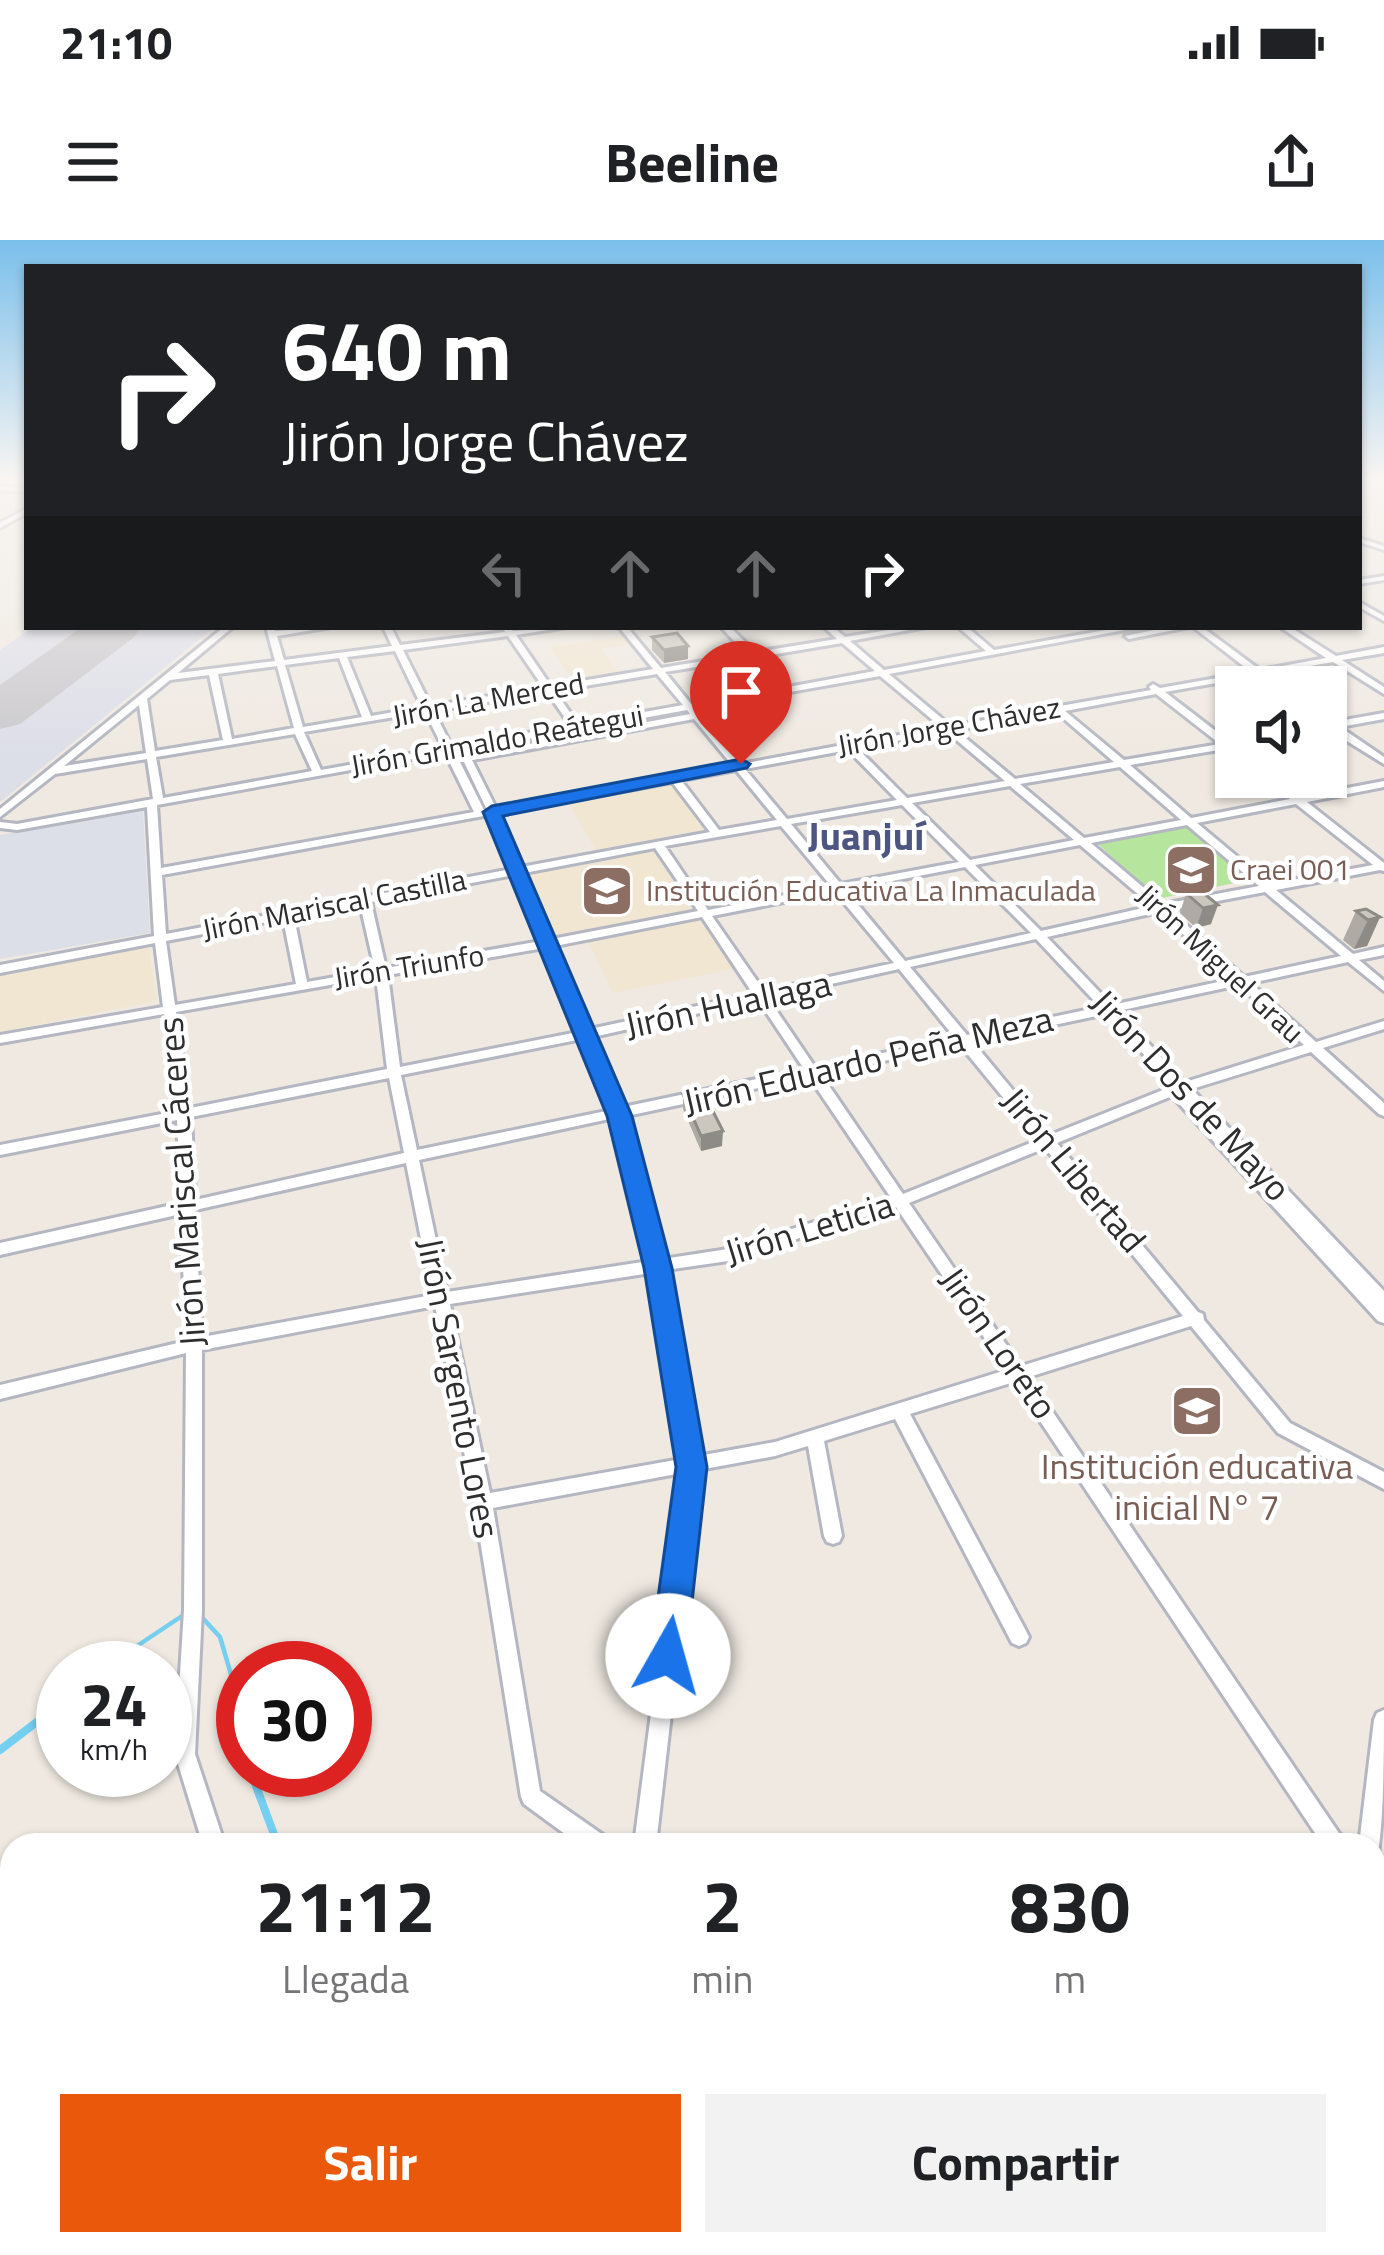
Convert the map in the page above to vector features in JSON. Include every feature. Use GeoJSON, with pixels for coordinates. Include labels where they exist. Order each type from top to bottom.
{"type":"FeatureCollection","features":[{"type":"Feature","properties":{"kind":"street"},"geometry":{"type":"LineString","coordinates":[[0,814],[225,630]]}},
{"type":"Feature","properties":{"kind":"street"},"geometry":{"type":"LineString","coordinates":[[271,630],[299,731],[318,774]]}},
{"type":"Feature","properties":{"kind":"street"},"geometry":{"type":"LineString","coordinates":[[389,630],[515,870],[620,1116],[658,1268],[692,1467],[646,1833]]}},
{"type":"Feature","properties":{"kind":"street","name":"Jirón Libertad"},"geometry":{"type":"LineString","coordinates":[[626,630],[1198,1318],[1284,1428],[1384,1481]]}},
{"type":"Feature","properties":{"kind":"street"},"geometry":{"type":"LineString","coordinates":[[728,630],[785,688]]}},
{"type":"Feature","properties":{"kind":"street","name":"Jirón Miguel Grau"},"geometry":{"type":"LineString","coordinates":[[831,630],[1161,908],[1384,1111]]}},
{"type":"Feature","properties":{"kind":"street","name":"Jirón La Merced"},"geometry":{"type":"LineString","coordinates":[[54,771],[904,630]]}},
{"type":"Feature","properties":{"kind":"street"},"geometry":{"type":"LineString","coordinates":[[966,630],[996,656]]}},
{"type":"Feature","properties":{"kind":"street"},"geometry":{"type":"LineString","coordinates":[[1079,630],[1091,639]]}},
{"type":"Feature","properties":{"kind":"street","name":"Jirón Grimaldo Reátegui"},"geometry":{"type":"LineString","coordinates":[[1091,639],[1126,630]]}},
{"type":"Feature","properties":{"kind":"street","name":"Jirón Grimaldo Reátegui"},"geometry":{"type":"LineString","coordinates":[[0,825],[17,827],[458,754],[885,675],[1162,630]]}},
{"type":"Feature","properties":{"kind":"street"},"geometry":{"type":"LineString","coordinates":[[1200,630],[1254,666]]}},
{"type":"Feature","properties":{"kind":"street"},"geometry":{"type":"LineString","coordinates":[[1216,630],[1255,666]]}},
{"type":"Feature","properties":{"kind":"street"},"geometry":{"type":"LineString","coordinates":[[1288,630],[1384,692]]}},
{"type":"Feature","properties":{"kind":"street"},"geometry":{"type":"LineString","coordinates":[[170,677],[509,631],[575,726]]}},
{"type":"Feature","properties":{"kind":"street","name":"Jirón Jorge Chávez"},"geometry":{"type":"LineString","coordinates":[[1280,666],[1384,650]]}},
{"type":"Feature","properties":{"kind":"street"},"geometry":{"type":"LineString","coordinates":[[342,655],[368,720]]}},
{"type":"Feature","properties":{"kind":"street"},"geometry":{"type":"LineString","coordinates":[[213,673],[228,743]]}},
{"type":"Feature","properties":{"kind":"street","name":"Jirón Grimaldo Reátegui"},"geometry":{"type":"LineString","coordinates":[[458,754],[575,726],[885,675]]}},
{"type":"Feature","properties":{"kind":"street","name":"Jirón Jorge Chávez"},"geometry":{"type":"LineString","coordinates":[[159,872],[738,761],[1215,676]]}},
{"type":"Feature","properties":{"kind":"street"},"geometry":{"type":"LineString","coordinates":[[1154,687],[1215,733]]}},
{"type":"Feature","properties":{"kind":"street","name":"Jirón Mariscal Cáceres"},"geometry":{"type":"LineString","coordinates":[[142,698],[155,801],[160,938],[184,1114],[194,1345],[185,1754],[210,1833]]}},
{"type":"Feature","properties":{"kind":"street"},"geometry":{"type":"LineString","coordinates":[[1053,705],[1384,987]]}},
{"type":"Feature","properties":{"kind":"street"},"geometry":{"type":"LineString","coordinates":[[1347,722],[1384,716]]}},
{"type":"Feature","properties":{"kind":"street"},"geometry":{"type":"LineString","coordinates":[[1347,737],[1384,761]]}},
{"type":"Feature","properties":{"kind":"street","name":"Jirón Dos de Mayo"},"geometry":{"type":"LineString","coordinates":[[845,742],[1108,1007],[1384,1317]]}},
{"type":"Feature","properties":{"kind":"street","name":"Jirón Mariscal Castilla"},"geometry":{"type":"LineString","coordinates":[[0,969],[716,833],[1215,750]]}},
{"type":"Feature","properties":{"kind":"street","name":"Jirón Jorge Chávez"},"geometry":{"type":"LineString","coordinates":[[484,809],[674,778],[738,761]]}},
{"type":"Feature","properties":{"kind":"street"},"geometry":{"type":"LineString","coordinates":[[674,778],[716,833]]}},
{"type":"Feature","properties":{"kind":"street","name":"Jirón Triunfo"},"geometry":{"type":"LineString","coordinates":[[0,1039],[545,944],[1384,784]]}},
{"type":"Feature","properties":{"kind":"street"},"geometry":{"type":"LineString","coordinates":[[1295,798],[1383,867]]}},
{"type":"Feature","properties":{"kind":"street","name":"Jirón Loreto"},"geometry":{"type":"LineString","coordinates":[[658,844],[1019,1370],[1328,1833]]}},
{"type":"Feature","properties":{"kind":"street","name":"Jirón Huallaga"},"geometry":{"type":"LineString","coordinates":[[0,1150],[762,998],[1267,886],[1383,867]]}},
{"type":"Feature","properties":{"kind":"street","name":"Jirón Sargento Lores"},"geometry":{"type":"LineString","coordinates":[[365,898],[381,971],[394,1072],[483,1502],[531,1797],[581,1833]]}},
{"type":"Feature","properties":{"kind":"street"},"geometry":{"type":"LineString","coordinates":[[288,914],[302,985]]}},
{"type":"Feature","properties":{"kind":"street","name":"Jirón Eduardo Peña Meza"},"geometry":{"type":"LineString","coordinates":[[0,1249],[185,1205],[1384,951]]}},
{"type":"Feature","properties":{"kind":"street","name":"Jirón Leticia"},"geometry":{"type":"LineString","coordinates":[[0,1392],[194,1345],[441,1299],[728,1256],[899,1201],[1180,1088],[1384,1025]]}},
{"type":"Feature","properties":{"kind":"street","name":"Jirón Dos de Mayo"},"geometry":{"type":"LineString","coordinates":[[1180,1088],[1384,1301]]}},
{"type":"Feature","properties":{"kind":"street"},"geometry":{"type":"LineString","coordinates":[[483,1502],[692,1467],[815,1436],[1198,1318]]}},
{"type":"Feature","properties":{"kind":"street"},"geometry":{"type":"LineString","coordinates":[[899,1410],[1018,1637]]}},
{"type":"Feature","properties":{"kind":"street"},"geometry":{"type":"LineString","coordinates":[[815,1436],[833,1536]]}},
{"type":"Feature","properties":{"kind":"street"},"geometry":{"type":"LineString","coordinates":[[1371,1833],[1384,1720]]}},
{"type":"Feature","properties":{"kind":"shaded area"},"geometry":{"type":"Polygon","coordinates":[[[29,630],[210,630],[0,802],[0,650],[29,630]]]}},
{"type":"Feature","properties":{"kind":"shaded area"},"geometry":{"type":"Polygon","coordinates":[[[625,636],[631,644],[601,649],[619,673],[573,680],[550,647],[625,636]]]}},
{"type":"Feature","properties":{"kind":"shaded area"},"geometry":{"type":"Polygon","coordinates":[[[674,782],[708,829],[596,850],[567,801],[674,782]]]}},
{"type":"Feature","properties":{"kind":"shaded area"},"geometry":{"type":"Polygon","coordinates":[[[143,810],[150,933],[0,959],[0,835],[143,810]]]}},
{"type":"Feature","properties":{"kind":"shaded area","name":"Institución Educativa La Inmaculada"},"geometry":{"type":"Polygon","coordinates":[[[655,849],[692,910],[555,936],[526,872],[655,849]]]}},
{"type":"Feature","properties":{"kind":"shaded area"},"geometry":{"type":"Polygon","coordinates":[[[697,921],[706,925],[734,969],[613,993],[589,942],[697,921]]]}},
{"type":"Feature","properties":{"kind":"shaded area"},"geometry":{"type":"Polygon","coordinates":[[[149,946],[156,1001],[0,1032],[0,974],[149,946]]]}},
{"type":"Feature","properties":{"kind":"green space"},"geometry":{"type":"Polygon","coordinates":[[[1185,825],[1249,880],[1157,899],[1097,843],[1185,825]]]}},
{"type":"Feature","properties":{"kind":"building"},"geometry":{"type":"Polygon","coordinates":[[[677,633],[688,646],[664,650],[652,637],[677,633]]]}},
{"type":"Feature","properties":{"kind":"building"},"geometry":{"type":"Polygon","coordinates":[[[1201,891],[1218,905],[1203,908],[1186,893],[1201,891]]]}},
{"type":"Feature","properties":{"kind":"building"},"geometry":{"type":"Polygon","coordinates":[[[1366,909],[1380,917],[1368,920],[1356,911],[1366,909]]]}},
{"type":"Feature","properties":{"kind":"building"},"geometry":{"type":"Polygon","coordinates":[[[702,1090],[723,1131],[701,1136],[683,1094],[702,1090]]]}},
{"type":"Feature","properties":{"kind":"waterway"},"geometry":{"type":"LineString","coordinates":[[144,1641],[188,1612]]}},
{"type":"Feature","properties":{"kind":"waterway"},"geometry":{"type":"LineString","coordinates":[[198,1613],[221,1641]]}},
{"type":"Feature","properties":{"kind":"waterway"},"geometry":{"type":"LineString","coordinates":[[0,1750],[36,1723]]}},
{"type":"Feature","properties":{"kind":"waterway"},"geometry":{"type":"LineString","coordinates":[[260,1797],[274,1833]]}},
{"type":"Feature","properties":{"kind":"runway"},"geometry":{"type":"LineString","coordinates":[[0,712],[111,630]]}},
{"type":"Feature","properties":{"kind":"place","name":"Craei 001"},"geometry":{"type":"Point","coordinates":[1191,870]}},
{"type":"Feature","properties":{"kind":"place","name":"Institución Educativa La Inmaculada"},"geometry":{"type":"Point","coordinates":[607,891]}},
{"type":"Feature","properties":{"kind":"place","name":"Institución educativa inicial N° 7"},"geometry":{"type":"Point","coordinates":[1197,1411]}},
{"type":"Feature","properties":{"kind":"district","name":"Juanjuí"},"geometry":{"type":"Point","coordinates":[866,836]}},
{"type":"Feature","properties":{"kind":"route"},"geometry":{"type":"LineString","coordinates":[[668,1656],[692,1467],[658,1268],[620,1116],[492,812],[741,764]]}}]}
